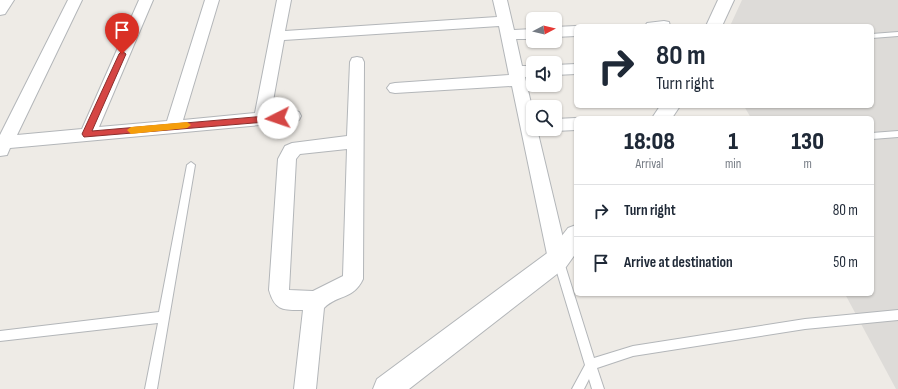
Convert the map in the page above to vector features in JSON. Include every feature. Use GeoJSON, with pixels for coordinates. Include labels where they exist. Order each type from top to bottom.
{"type":"FeatureCollection","features":[{"type":"Feature","properties":{"kind":"street"},"geometry":{"type":"LineString","coordinates":[[0,11],[7,0]]}},
{"type":"Feature","properties":{"kind":"street"},"geometry":{"type":"LineString","coordinates":[[2,147],[74,0]]}},
{"type":"Feature","properties":{"kind":"street"},"geometry":{"type":"LineString","coordinates":[[86,134],[146,0]]}},
{"type":"Feature","properties":{"kind":"street"},"geometry":{"type":"LineString","coordinates":[[172,127],[212,0]]}},
{"type":"Feature","properties":{"kind":"street"},"geometry":{"type":"LineString","coordinates":[[262,119],[284,0]]}},
{"type":"Feature","properties":{"kind":"street"},"geometry":{"type":"LineString","coordinates":[[500,0],[517,76],[526,108]]}},
{"type":"Feature","properties":{"kind":"street"},"geometry":{"type":"LineString","coordinates":[[715,24],[726,0]]}},
{"type":"Feature","properties":{"kind":"street"},"geometry":{"type":"LineString","coordinates":[[277,36],[506,28],[526,32]]}},
{"type":"Feature","properties":{"kind":"street"},"geometry":{"type":"LineString","coordinates":[[562,32],[574,31]]}},
{"type":"Feature","properties":{"kind":"street"},"geometry":{"type":"LineString","coordinates":[[305,389],[313,309],[316,301],[322,296],[348,286],[353,279],[357,62]]}},
{"type":"Feature","properties":{"kind":"street"},"geometry":{"type":"LineString","coordinates":[[562,69],[574,68]]}},
{"type":"Feature","properties":{"kind":"street"},"geometry":{"type":"LineString","coordinates":[[396,88],[517,76],[526,73]]}},
{"type":"Feature","properties":{"kind":"street"},"geometry":{"type":"LineString","coordinates":[[2,147],[86,134],[293,116]]}},
{"type":"Feature","properties":{"kind":"street"},"geometry":{"type":"LineString","coordinates":[[562,125],[574,124]]}},
{"type":"Feature","properties":{"kind":"street"},"geometry":{"type":"LineString","coordinates":[[533,136],[558,259]]}},
{"type":"Feature","properties":{"kind":"street"},"geometry":{"type":"LineString","coordinates":[[316,301],[285,300],[281,297],[280,290],[287,159],[291,151],[298,148],[356,142]]}},
{"type":"Feature","properties":{"kind":"street"},"geometry":{"type":"LineString","coordinates":[[387,389],[558,259],[574,238]]}},
{"type":"Feature","properties":{"kind":"lane"},"geometry":{"type":"LineString","coordinates":[[874,36],[898,34]]}},
{"type":"Feature","properties":{"kind":"lane"},"geometry":{"type":"LineString","coordinates":[[874,136],[898,134]]}},
{"type":"Feature","properties":{"kind":"lane"},"geometry":{"type":"LineString","coordinates":[[151,389],[191,165]]}},
{"type":"Feature","properties":{"kind":"lane"},"geometry":{"type":"LineString","coordinates":[[558,259],[598,389]]}},
{"type":"Feature","properties":{"kind":"lane"},"geometry":{"type":"LineString","coordinates":[[578,389],[591,365],[633,351],[805,324],[898,315]]}},
{"type":"Feature","properties":{"kind":"lane"},"geometry":{"type":"LineString","coordinates":[[0,336],[163,317]]}},
{"type":"Feature","properties":{"kind":"shaded area"},"geometry":{"type":"Polygon","coordinates":[[[742,0],[898,0],[898,389],[896,389],[846,296],[874,296],[874,116],[750,116],[745,108],[874,108],[874,24],[731,24],[742,0]]]}},
{"type":"Feature","properties":{"kind":"slow traffic"},"geometry":{"type":"LineString","coordinates":[[131,130],[187,125]]}},
{"type":"Feature","properties":{"kind":"route"},"geometry":{"type":"LineString","coordinates":[[122,54],[86,134],[278,118]]}}]}
